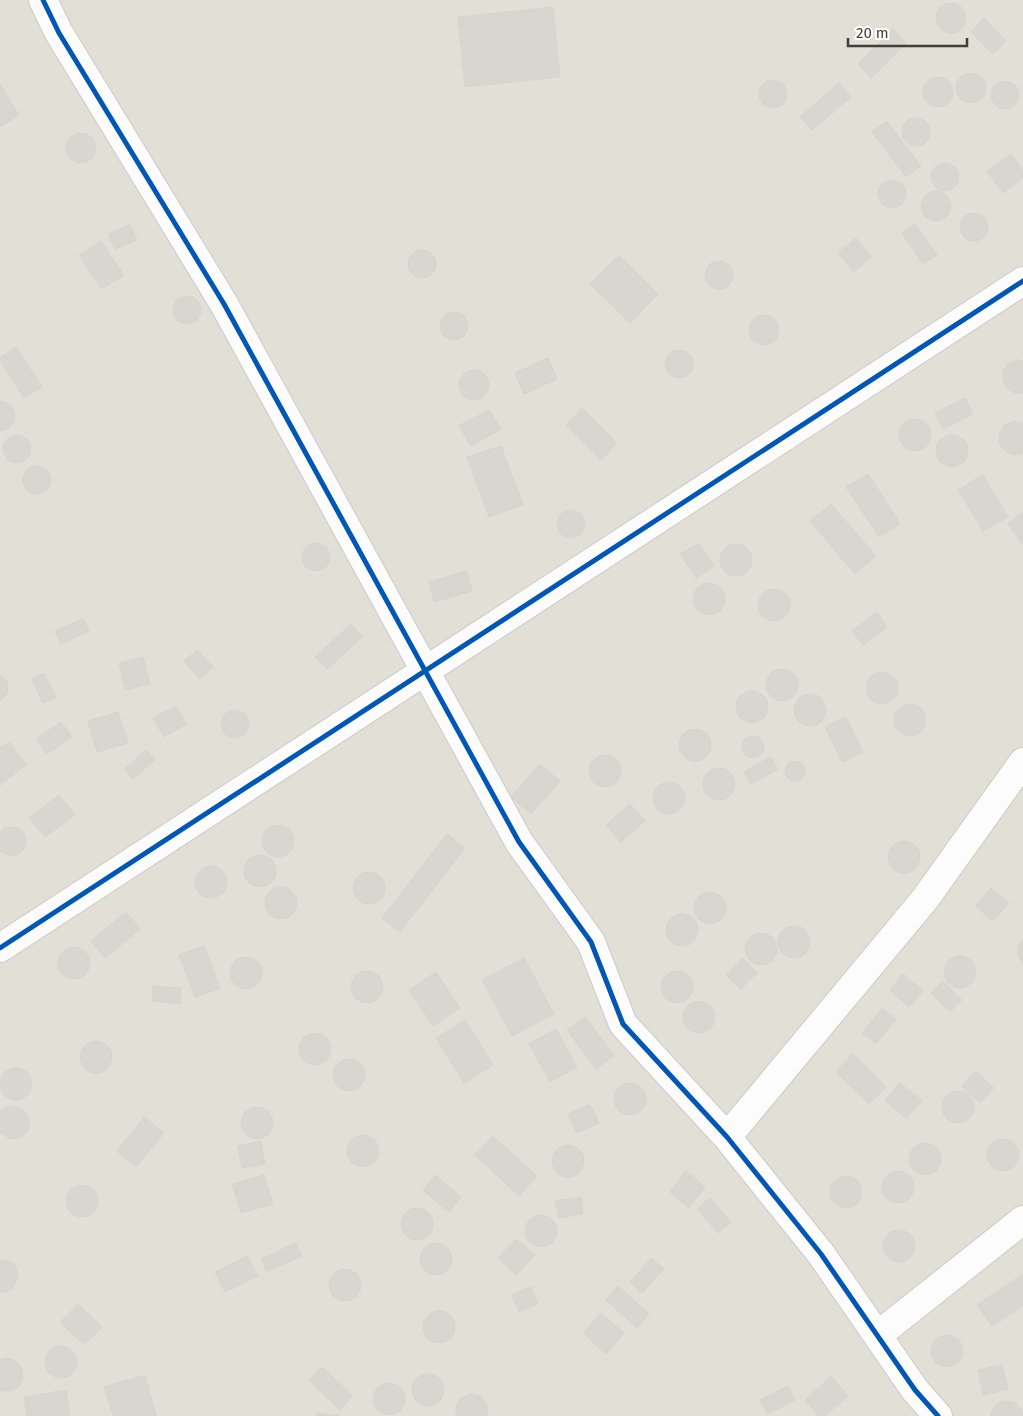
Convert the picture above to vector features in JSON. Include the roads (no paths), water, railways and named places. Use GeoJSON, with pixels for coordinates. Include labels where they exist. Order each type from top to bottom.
{"type":"FeatureCollection","features":[{"type":"Feature","properties":{"kind":"street"},"geometry":{"type":"LineString","coordinates":[[43,0],[58,33],[224,304],[519,842],[591,942],[624,1024],[727,1137],[821,1254],[915,1390],[938,1416]]}},
{"type":"Feature","properties":{"kind":"street"},"geometry":{"type":"LineString","coordinates":[[0,948],[1023,281]]}},
{"type":"Feature","properties":{"kind":"street"},"geometry":{"type":"LineString","coordinates":[[727,1137],[926,899],[1023,762]]}},
{"type":"Feature","properties":{"kind":"street"},"geometry":{"type":"LineString","coordinates":[[878,1335],[1023,1220]]}}]}
